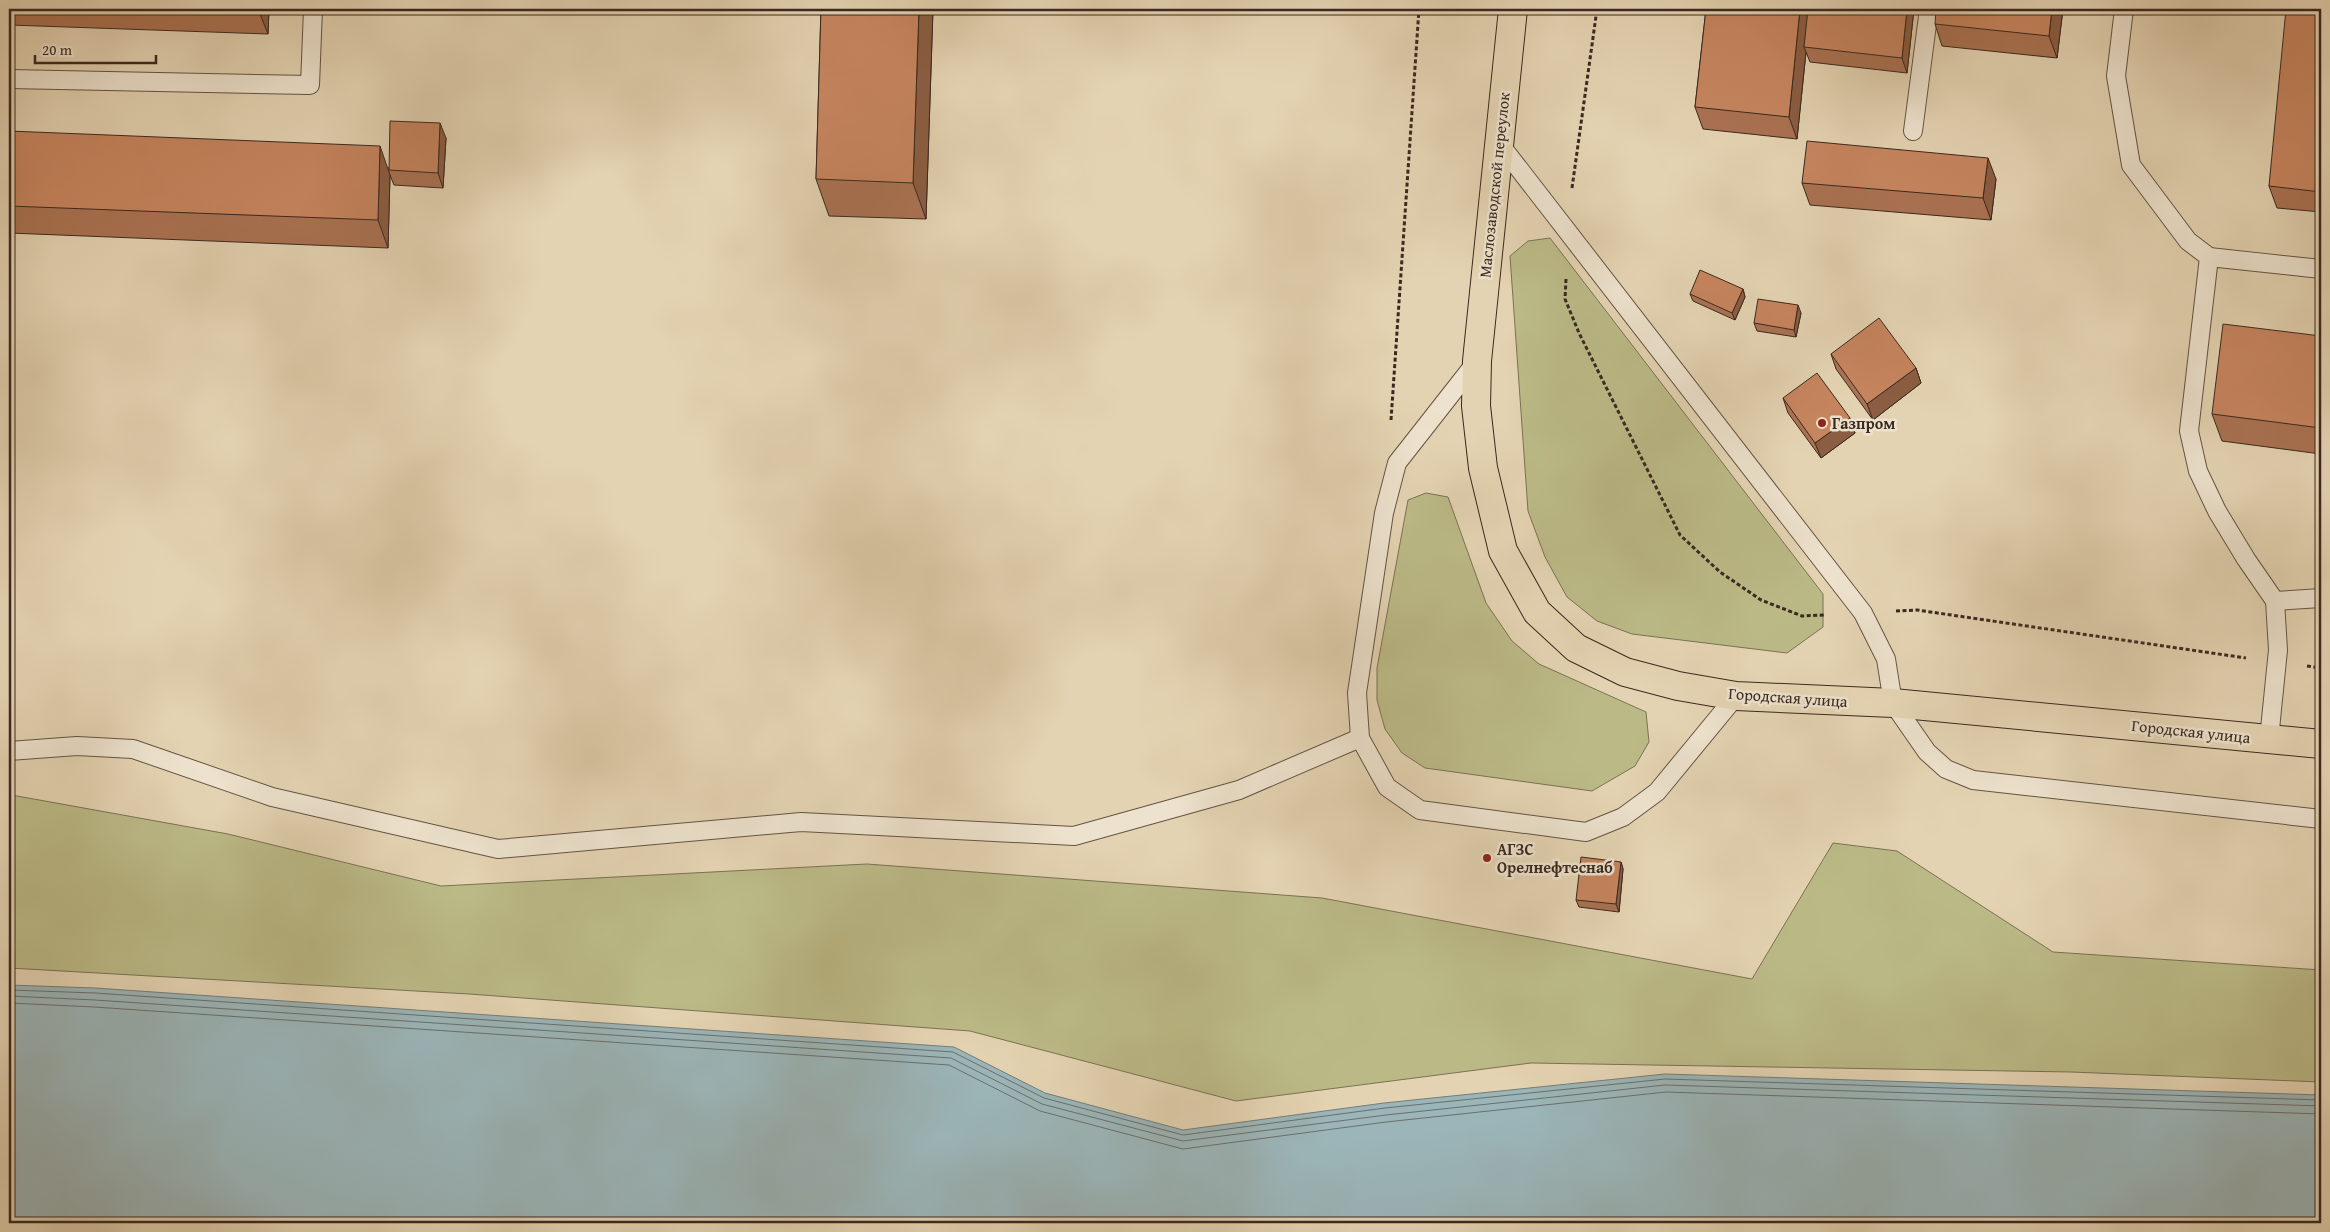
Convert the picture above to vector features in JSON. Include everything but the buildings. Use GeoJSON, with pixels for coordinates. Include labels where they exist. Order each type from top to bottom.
{"type":"FeatureCollection","features":[{"type":"Feature","properties":{"kind":"highway","name":"Маслозаводской переулок"},"geometry":{"type":"LineString","coordinates":[[1477,361],[1513,9]]}},
{"type":"Feature","properties":{"kind":"highway","name":"Городская улица"},"geometry":{"type":"LineString","coordinates":[[1477,361],[1476,406],[1484,468],[1503,551],[1537,612],[1576,648],[1625,672],[1678,686],[1736,696],[1893,703],[2321,744]]}},
{"type":"Feature","properties":{"kind":"lane"},"geometry":{"type":"LineString","coordinates":[[9,79],[310,85],[313,9]]}},
{"type":"Feature","properties":{"kind":"lane"},"geometry":{"type":"LineString","coordinates":[[1913,131],[1929,9]]}},
{"type":"Feature","properties":{"kind":"lane"},"geometry":{"type":"LineString","coordinates":[[2124,9],[2116,76],[2131,165],[2188,241],[2209,257],[2321,269]]}},
{"type":"Feature","properties":{"kind":"lane"},"geometry":{"type":"LineString","coordinates":[[1498,143],[1567,229],[1863,612],[1886,659],[1893,703],[1927,752],[1946,769],[1973,780],[2321,819]]}},
{"type":"Feature","properties":{"kind":"lane"},"geometry":{"type":"LineString","coordinates":[[2209,257],[2189,432],[2198,470],[2217,511],[2246,559],[2275,601],[2278,650],[2269,739]]}},
{"type":"Feature","properties":{"kind":"lane"},"geometry":{"type":"LineString","coordinates":[[1477,361],[1397,463],[1384,513],[1357,693],[1360,738],[1387,787],[1420,810],[1586,832],[1623,818],[1658,792],[1736,696]]}},
{"type":"Feature","properties":{"kind":"lane"},"geometry":{"type":"LineString","coordinates":[[2275,601],[2321,598]]}},
{"type":"Feature","properties":{"kind":"lane"},"geometry":{"type":"LineString","coordinates":[[9,750],[77,746],[132,749],[272,797],[498,848],[802,822],[1074,836],[1239,790],[1360,738]]}},
{"type":"Feature","properties":{"kind":"path"},"geometry":{"type":"LineString","coordinates":[[1397,463],[1390,438],[1419,9]]}},
{"type":"Feature","properties":{"kind":"path"},"geometry":{"type":"LineString","coordinates":[[1597,9],[1567,229],[1565,299],[1579,333],[1680,535],[1720,572],[1761,600],[1802,616],[1918,610],[2321,668]]}},
{"type":"Feature","properties":{"kind":"shaded area"},"geometry":{"type":"Polygon","coordinates":[[[1550,238],[1823,594],[1823,627],[1787,653],[1632,634],[1597,621],[1567,597],[1545,557],[1528,511],[1510,256],[1528,241],[1550,238]]]}},
{"type":"Feature","properties":{"kind":"shaded area"},"geometry":{"type":"Polygon","coordinates":[[[1426,493],[1448,497],[1486,603],[1512,641],[1539,664],[1646,712],[1649,742],[1635,766],[1592,791],[1425,768],[1402,753],[1385,729],[1377,700],[1377,668],[1408,500],[1426,493]]]}},
{"type":"Feature","properties":{"kind":"shaded area"},"geometry":{"type":"Polygon","coordinates":[[[9,796],[228,834],[441,886],[867,864],[1322,898],[1752,979],[1833,843],[1897,851],[2053,952],[2321,970],[2321,1082],[2071,1072],[1531,1063],[1236,1101],[970,1031],[469,994],[9,968],[9,796]]]}},
{"type":"Feature","properties":{"kind":"water"},"geometry":{"type":"Polygon","coordinates":[[[9,985],[95,988],[954,1047],[1045,1093],[1183,1130],[1384,1103],[1665,1074],[2321,1095],[2321,1223],[9,1223],[9,985]]]}},
{"type":"Feature","properties":{"kind":"place","name":"Газпром"},"geometry":{"type":"Point","coordinates":[1822,423]}},
{"type":"Feature","properties":{"kind":"place","name":"АГЗС Орелнефтеснаб"},"geometry":{"type":"Point","coordinates":[1487,858]}}]}
